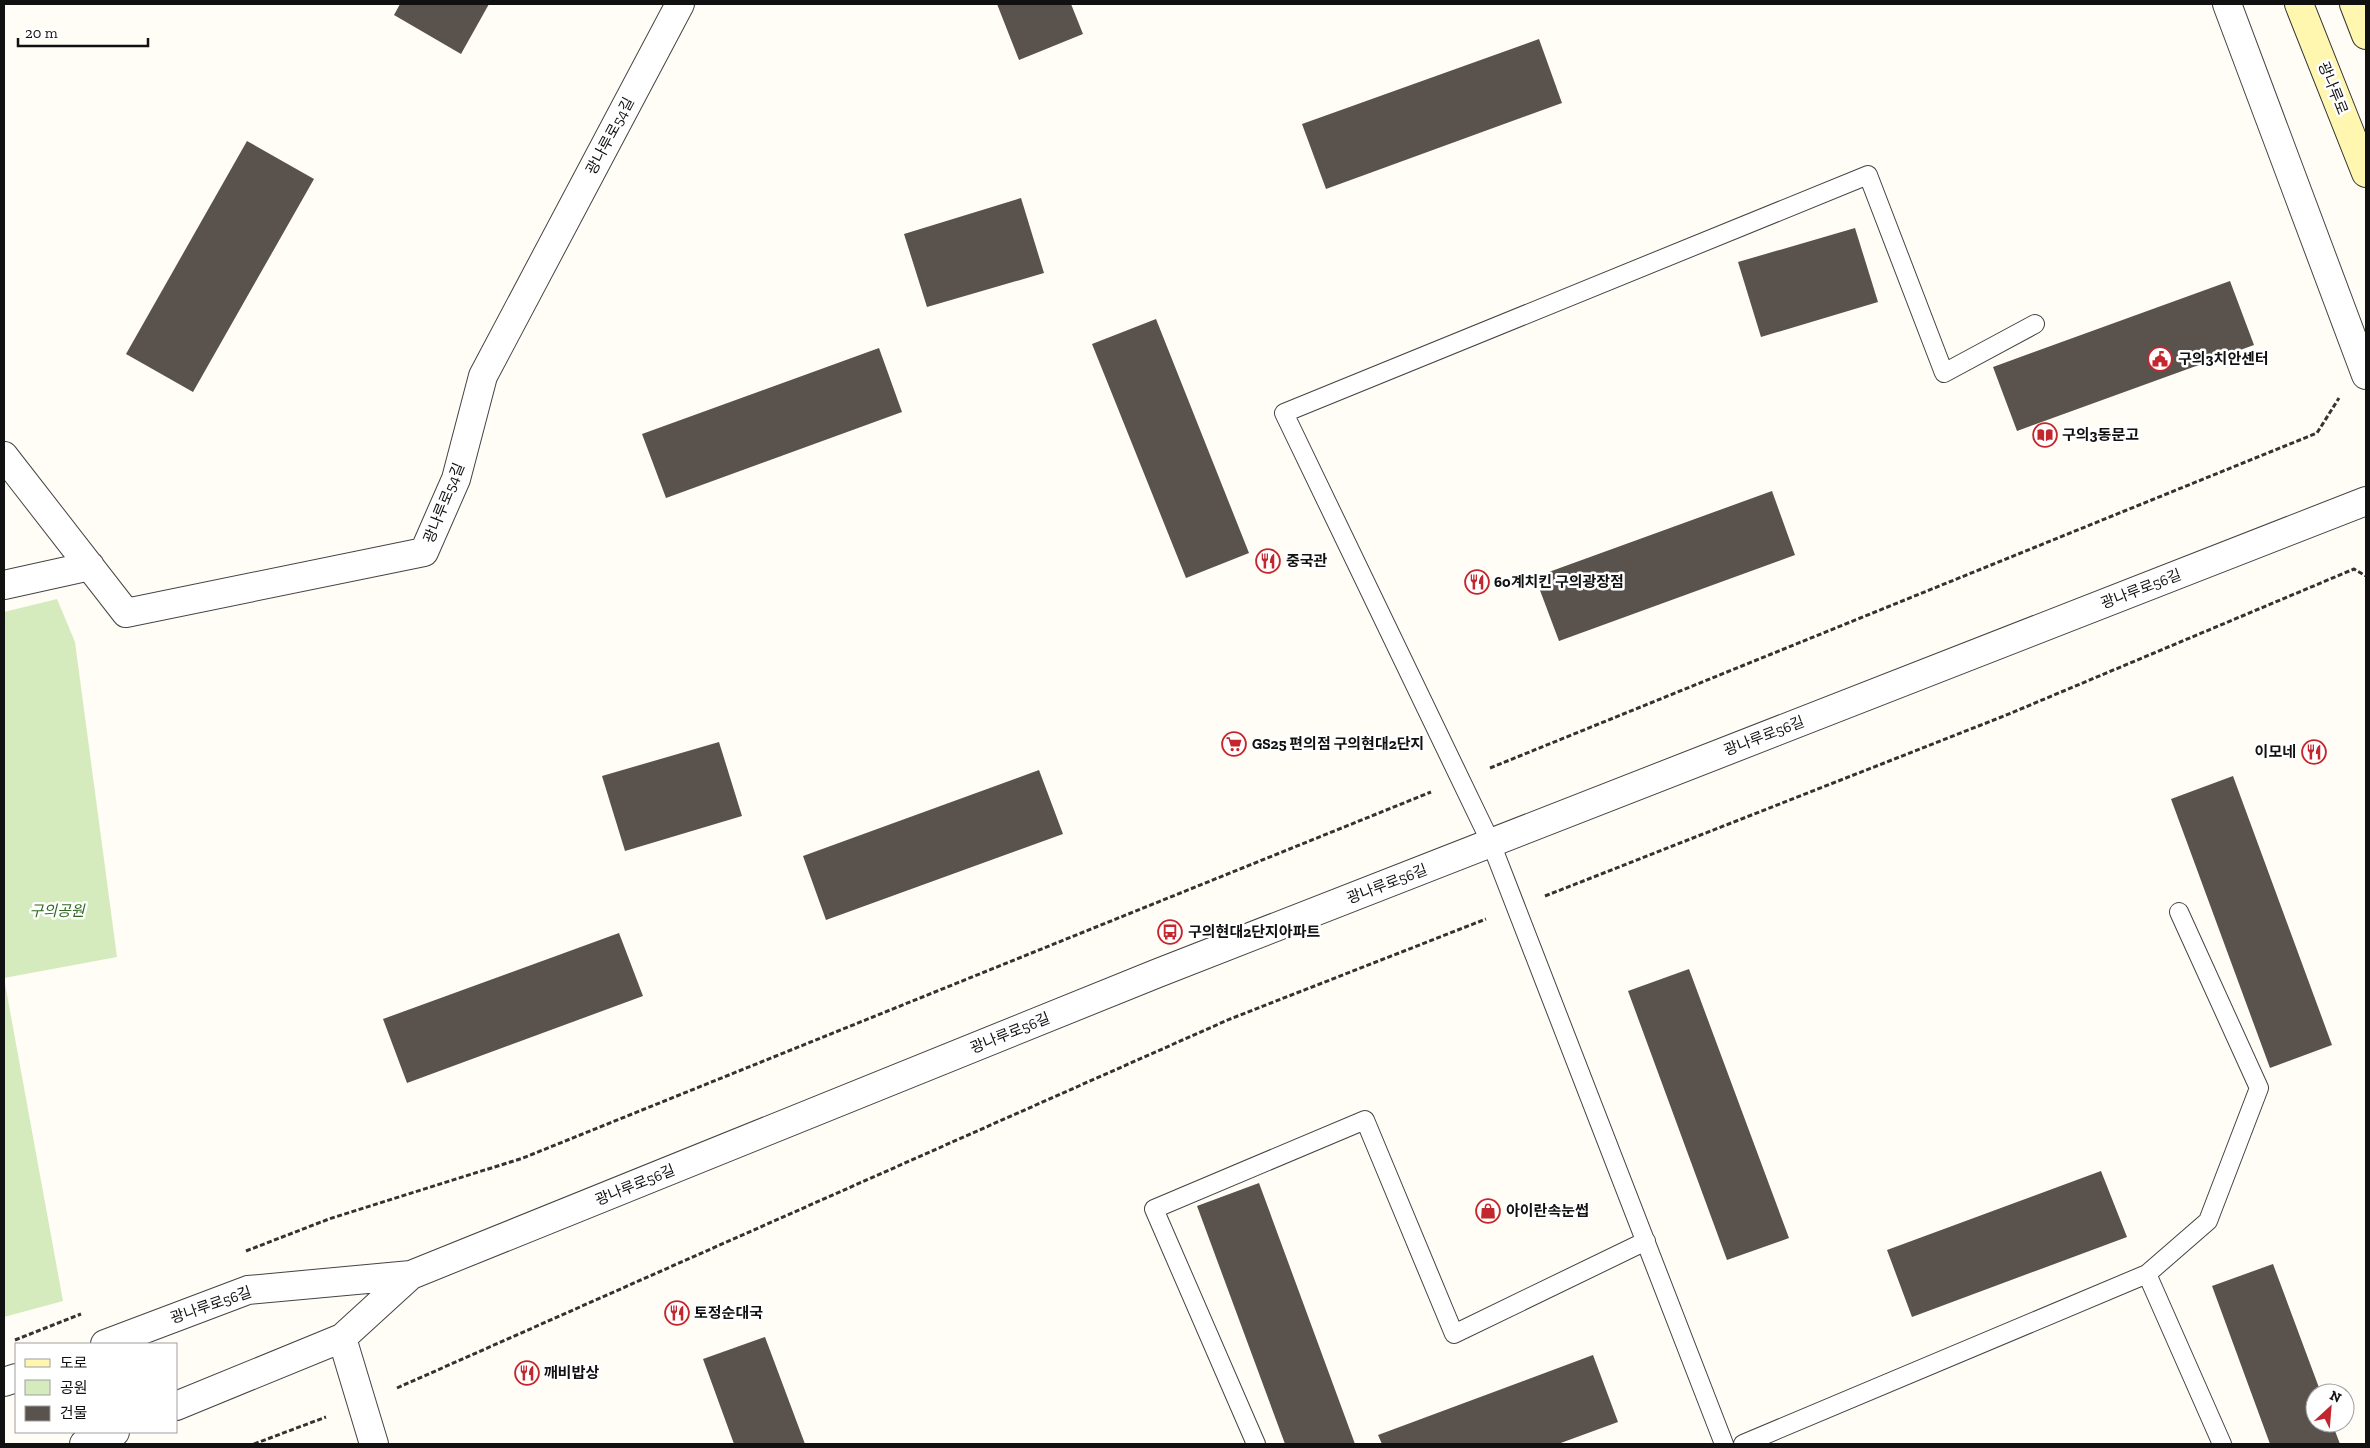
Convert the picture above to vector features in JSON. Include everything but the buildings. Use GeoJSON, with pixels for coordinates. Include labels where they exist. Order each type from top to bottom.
{"type":"FeatureCollection","features":[{"type":"Feature","properties":{"kind":"main road","name":"광나루로"},"geometry":{"type":"LineString","coordinates":[[2299,4],[2366,173]]}},
{"type":"Feature","properties":{"kind":"main road"},"geometry":{"type":"LineString","coordinates":[[2354,4],[2366,35]]}},
{"type":"Feature","properties":{"kind":"street","name":"광나루로54길"},"geometry":{"type":"LineString","coordinates":[[4,456],[126,613],[424,552],[456,480],[483,376],[680,4]]}},
{"type":"Feature","properties":{"kind":"street"},"geometry":{"type":"LineString","coordinates":[[2227,4],[2366,375]]}},
{"type":"Feature","properties":{"kind":"street","name":"광나루로56길"},"geometry":{"type":"LineString","coordinates":[[108,1343],[248,1290],[411,1275],[1158,973],[2366,501]]}},
{"type":"Feature","properties":{"kind":"street"},"geometry":{"type":"LineString","coordinates":[[4,585],[90,566]]}},
{"type":"Feature","properties":{"kind":"street","name":"광나루로56길"},"geometry":{"type":"LineString","coordinates":[[178,1405],[342,1338],[411,1275]]}},
{"type":"Feature","properties":{"kind":"street"},"geometry":{"type":"LineString","coordinates":[[342,1338],[374,1444]]}},
{"type":"Feature","properties":{"kind":"street"},"geometry":{"type":"LineString","coordinates":[[84,1444],[112,1433]]}},
{"type":"Feature","properties":{"kind":"lane"},"geometry":{"type":"LineString","coordinates":[[1724,1444],[1491,843],[1284,413],[1868,175],[1944,373],[2035,324]]}},
{"type":"Feature","properties":{"kind":"lane"},"geometry":{"type":"LineString","coordinates":[[1742,1444],[2147,1274],[2208,1221],[2259,1088],[2179,912]]}},
{"type":"Feature","properties":{"kind":"lane"},"geometry":{"type":"LineString","coordinates":[[1256,1444],[1154,1210],[1365,1120],[1454,1334],[1646,1241]]}},
{"type":"Feature","properties":{"kind":"lane"},"geometry":{"type":"LineString","coordinates":[[2147,1274],[2222,1444]]}},
{"type":"Feature","properties":{"kind":"path"},"geometry":{"type":"LineString","coordinates":[[246,1251],[329,1219],[523,1158],[2316,433]]}},
{"type":"Feature","properties":{"kind":"path"},"geometry":{"type":"LineString","coordinates":[[254,1444],[361,1403],[1230,1019],[2004,716],[2354,569],[2366,576]]}},
{"type":"Feature","properties":{"kind":"path"},"geometry":{"type":"LineString","coordinates":[[13,1340],[87,1312]]}},
{"type":"Feature","properties":{"kind":"green space","name":"구의공원"},"geometry":{"type":"Polygon","coordinates":[[[57,599],[75,642],[117,957],[4,978],[4,612],[57,599]]]}},
{"type":"Feature","properties":{"kind":"green space"},"geometry":{"type":"Polygon","coordinates":[[[4,978],[63,1301],[4,1317],[4,978]]]}},
{"type":"Feature","properties":{"kind":"place","name":"구의3치안센터"},"geometry":{"type":"Point","coordinates":[2160,359]}},
{"type":"Feature","properties":{"kind":"place","name":"구의3동문고"},"geometry":{"type":"Point","coordinates":[2045,435]}},
{"type":"Feature","properties":{"kind":"place","name":"중국관"},"geometry":{"type":"Point","coordinates":[1268,561]}},
{"type":"Feature","properties":{"kind":"place","name":"60계치킨 구의광장점"},"geometry":{"type":"Point","coordinates":[1477,582]}},
{"type":"Feature","properties":{"kind":"place","name":"GS25 편의점 구의현대2단지"},"geometry":{"type":"Point","coordinates":[1234,744]}},
{"type":"Feature","properties":{"kind":"place","name":"이모네"},"geometry":{"type":"Point","coordinates":[2314,752]}},
{"type":"Feature","properties":{"kind":"place","name":"구의현대2단지아파트"},"geometry":{"type":"Point","coordinates":[1170,932]}},
{"type":"Feature","properties":{"kind":"place","name":"아이란속눈썹"},"geometry":{"type":"Point","coordinates":[1488,1211]}},
{"type":"Feature","properties":{"kind":"place","name":"토정순대국"},"geometry":{"type":"Point","coordinates":[677,1313]}},
{"type":"Feature","properties":{"kind":"place","name":"깨비밥상"},"geometry":{"type":"Point","coordinates":[527,1373]}}]}
